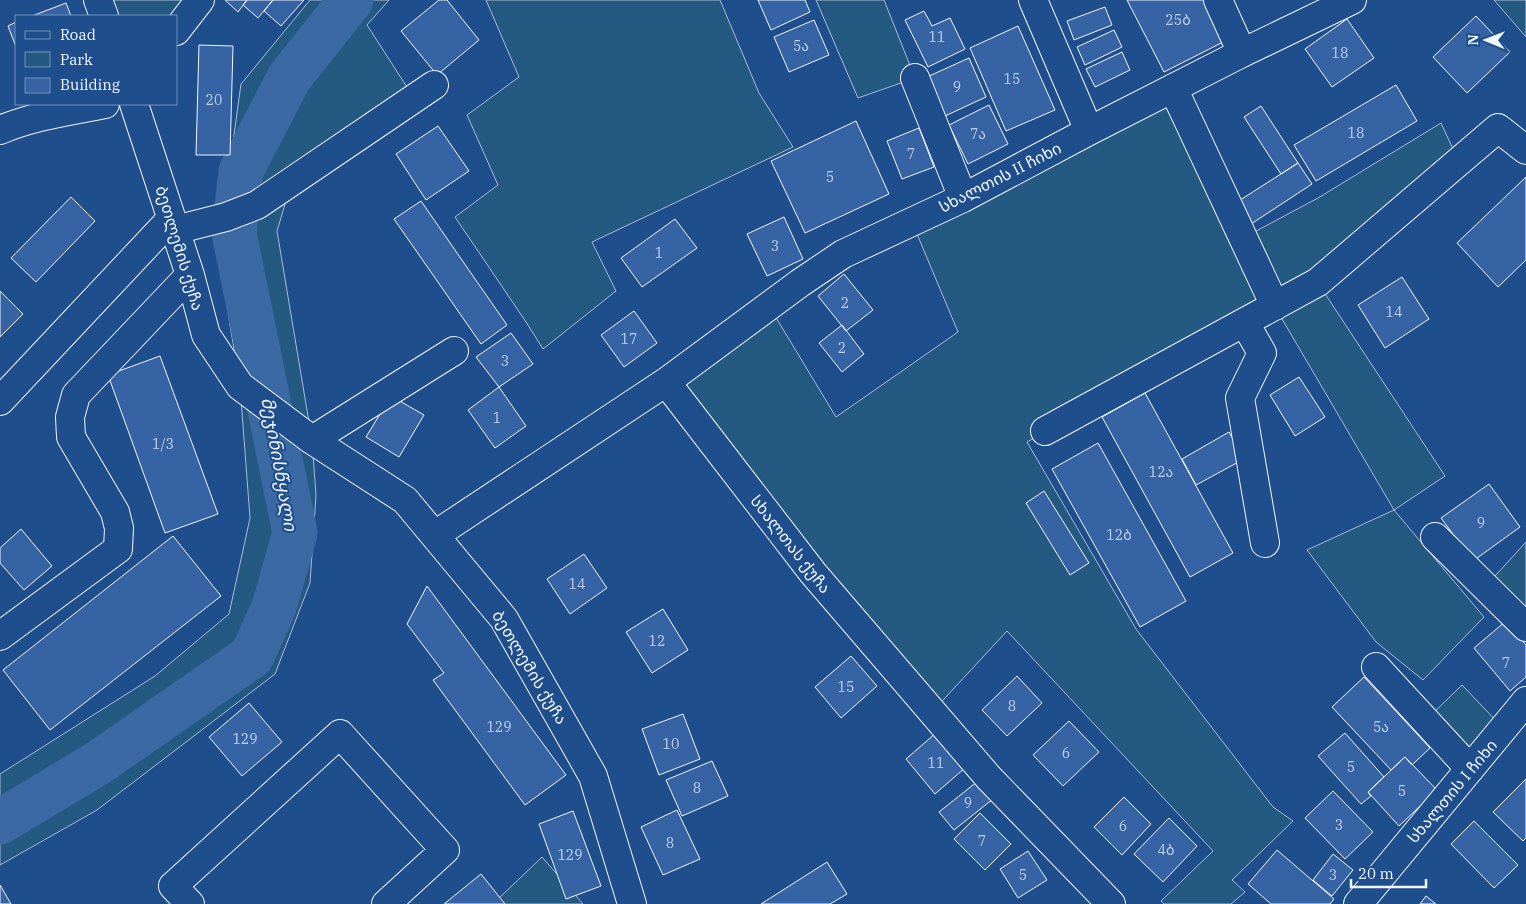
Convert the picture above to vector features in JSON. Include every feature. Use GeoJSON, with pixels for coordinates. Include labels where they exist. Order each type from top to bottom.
{"type":"FeatureCollection","features":[{"type":"Feature","properties":{"kind":"street"},"geometry":{"type":"LineString","coordinates":[[98,0],[104,15]]}},
{"type":"Feature","properties":{"kind":"street"},"geometry":{"type":"LineString","coordinates":[[178,28],[200,0]]}},
{"type":"Feature","properties":{"kind":"street"},"geometry":{"type":"LineString","coordinates":[[1033,0],[1089,131]]}},
{"type":"Feature","properties":{"kind":"street"},"geometry":{"type":"LineString","coordinates":[[1218,0],[1242,53]]}},
{"type":"Feature","properties":{"kind":"street","name":"სხალთის II ჩიხი"},"geometry":{"type":"LineString","coordinates":[[666,382],[800,283],[843,254],[963,198],[1172,88],[1352,0]]}},
{"type":"Feature","properties":{"kind":"street"},"geometry":{"type":"LineString","coordinates":[[915,78],[963,198]]}},
{"type":"Feature","properties":{"kind":"street"},"geometry":{"type":"LineString","coordinates":[[0,401],[173,225],[226,217],[257,205],[434,85]]}},
{"type":"Feature","properties":{"kind":"street"},"geometry":{"type":"LineString","coordinates":[[1172,88],[1275,306]]}},
{"type":"Feature","properties":{"kind":"street"},"geometry":{"type":"LineString","coordinates":[[0,130],[54,114],[100,105]]}},
{"type":"Feature","properties":{"kind":"street","name":"ბეთლემის ქუჩა"},"geometry":{"type":"LineString","coordinates":[[134,105],[190,275],[206,335],[240,386],[312,440],[406,500],[504,619],[593,776],[632,904]]}},
{"type":"Feature","properties":{"kind":"street"},"geometry":{"type":"LineString","coordinates":[[1045,431],[1318,282],[1498,128],[1526,150]]}},
{"type":"Feature","properties":{"kind":"street"},"geometry":{"type":"LineString","coordinates":[[0,636],[118,549],[120,528],[115,512],[70,437],[70,416],[76,395],[190,275]]}},
{"type":"Feature","properties":{"kind":"street"},"geometry":{"type":"LineString","coordinates":[[1245,323],[1262,353],[1240,398],[1265,543]]}},
{"type":"Feature","properties":{"kind":"street"},"geometry":{"type":"LineString","coordinates":[[312,440],[454,351]]}},
{"type":"Feature","properties":{"kind":"street"},"geometry":{"type":"LineString","coordinates":[[434,535],[666,382]]}},
{"type":"Feature","properties":{"kind":"street","name":"სხალთას ქუჩა"},"geometry":{"type":"LineString","coordinates":[[666,382],[812,573],[989,778],[1111,904]]}},
{"type":"Feature","properties":{"kind":"street"},"geometry":{"type":"LineString","coordinates":[[1435,537],[1526,627]]}},
{"type":"Feature","properties":{"kind":"street"},"geometry":{"type":"LineString","coordinates":[[1376,667],[1470,769]]}},
{"type":"Feature","properties":{"kind":"street","name":"სხალთის I ჩიხი"},"geometry":{"type":"LineString","coordinates":[[1358,904],[1526,701]]}},
{"type":"Feature","properties":{"kind":"street"},"geometry":{"type":"LineString","coordinates":[[190,904],[173,886],[340,734],[445,850],[386,904]]}},
{"type":"Feature","properties":{"kind":"green space"},"geometry":{"type":"Polygon","coordinates":[[[105,0],[190,0],[177,15],[110,15],[105,0]]]}},
{"type":"Feature","properties":{"kind":"green space"},"geometry":{"type":"Polygon","coordinates":[[[310,0],[389,0],[367,25],[414,98],[292,181],[277,231],[312,440],[316,495],[310,583],[275,674],[97,810],[0,865],[0,774],[155,676],[229,614],[250,518],[240,386],[218,251],[241,84],[310,0]]]}},
{"type":"Feature","properties":{"kind":"green space"},"geometry":{"type":"Polygon","coordinates":[[[486,0],[720,0],[759,93],[793,147],[592,242],[616,291],[543,349],[455,217],[498,185],[467,115],[519,77],[486,0]]]}},
{"type":"Feature","properties":{"kind":"green space"},"geometry":{"type":"Polygon","coordinates":[[[816,0],[884,0],[915,78],[858,98],[816,0]]]}},
{"type":"Feature","properties":{"kind":"green space"},"geometry":{"type":"Polygon","coordinates":[[[1494,0],[1526,0],[1526,37],[1494,0]]]}},
{"type":"Feature","properties":{"kind":"green space"},"geometry":{"type":"Polygon","coordinates":[[[1173,88],[1243,238],[1318,198],[1441,123],[1459,162],[1318,283],[1445,476],[1394,510],[1275,307],[1027,442],[1136,629],[1273,807],[1293,821],[1232,880],[1245,892],[1231,904],[1164,904],[1161,901],[1213,851],[1007,631],[932,712],[666,382],[769,306],[836,417],[958,332],[912,222],[1173,88]]]}},
{"type":"Feature","properties":{"kind":"green space"},"geometry":{"type":"Polygon","coordinates":[[[1394,510],[1484,617],[1423,680],[1376,642],[1307,550],[1394,510]]]}},
{"type":"Feature","properties":{"kind":"green space"},"geometry":{"type":"Polygon","coordinates":[[[1526,542],[1526,627],[1485,587],[1526,542]]]}},
{"type":"Feature","properties":{"kind":"green space"},"geometry":{"type":"Polygon","coordinates":[[[1462,685],[1503,728],[1470,769],[1425,721],[1462,685]]]}},
{"type":"Feature","properties":{"kind":"green space"},"geometry":{"type":"Polygon","coordinates":[[[542,857],[583,904],[498,904],[496,901],[542,857]]]}},
{"type":"Feature","properties":{"kind":"building"},"geometry":{"type":"Polygon","coordinates":[[[225,0],[247,0],[238,12],[225,0]]]}},
{"type":"Feature","properties":{"kind":"building"},"geometry":{"type":"Polygon","coordinates":[[[247,0],[273,0],[258,18],[243,5],[247,0]]]}},
{"type":"Feature","properties":{"kind":"building"},"geometry":{"type":"Polygon","coordinates":[[[273,0],[304,0],[281,26],[264,11],[273,0]]]}},
{"type":"Feature","properties":{"kind":"building"},"geometry":{"type":"Polygon","coordinates":[[[439,0],[447,0],[479,40],[437,75],[401,31],[439,0]]]}},
{"type":"Feature","properties":{"kind":"building"},"geometry":{"type":"Polygon","coordinates":[[[758,0],[805,0],[810,12],[771,30],[758,0]]]}},
{"type":"Feature","properties":{"kind":"building"},"geometry":{"type":"Polygon","coordinates":[[[1127,0],[1209,0],[1229,39],[1164,72],[1127,0]]]}},
{"type":"Feature","properties":{"kind":"building"},"geometry":{"type":"Polygon","coordinates":[[[66,3],[71,15],[35,15],[66,3]]]}},
{"type":"Feature","properties":{"kind":"building"},"geometry":{"type":"Polygon","coordinates":[[[1105,7],[1112,25],[1074,40],[1067,21],[1105,7]]]}},
{"type":"Feature","properties":{"kind":"building"},"geometry":{"type":"Polygon","coordinates":[[[924,11],[932,26],[950,18],[965,49],[928,67],[905,20],[924,11]]]}},
{"type":"Feature","properties":{"kind":"building"},"geometry":{"type":"Polygon","coordinates":[[[1476,16],[1510,52],[1467,93],[1433,57],[1476,16]]]}},
{"type":"Feature","properties":{"kind":"building"},"geometry":{"type":"Polygon","coordinates":[[[1347,19],[1374,58],[1332,87],[1305,49],[1347,19]]]}},
{"type":"Feature","properties":{"kind":"building"},"geometry":{"type":"Polygon","coordinates":[[[814,20],[829,55],[789,72],[774,37],[814,20]]]}},
{"type":"Feature","properties":{"kind":"building"},"geometry":{"type":"Polygon","coordinates":[[[15,22],[15,44],[8,26],[15,22]]]}},
{"type":"Feature","properties":{"kind":"building"},"geometry":{"type":"Polygon","coordinates":[[[1018,26],[1055,110],[1006,131],[970,48],[1018,26]]]}},
{"type":"Feature","properties":{"kind":"building"},"geometry":{"type":"Polygon","coordinates":[[[1114,30],[1122,47],[1085,65],[1077,47],[1114,30]]]}},
{"type":"Feature","properties":{"kind":"building"},"geometry":{"type":"Polygon","coordinates":[[[199,45],[233,46],[230,155],[196,155],[199,45]]]}},
{"type":"Feature","properties":{"kind":"building"},"geometry":{"type":"Polygon","coordinates":[[[1122,52],[1130,70],[1095,87],[1086,69],[1122,52]]]}},
{"type":"Feature","properties":{"kind":"building"},"geometry":{"type":"Polygon","coordinates":[[[969,58],[986,97],[945,116],[927,77],[969,58]]]}},
{"type":"Feature","properties":{"kind":"building"},"geometry":{"type":"Polygon","coordinates":[[[1396,85],[1417,121],[1316,181],[1294,145],[1396,85]]]}},
{"type":"Feature","properties":{"kind":"building"},"geometry":{"type":"Polygon","coordinates":[[[989,105],[1008,144],[968,164],[949,125],[989,105]]]}},
{"type":"Feature","properties":{"kind":"building"},"geometry":{"type":"Polygon","coordinates":[[[1261,106],[1298,163],[1281,174],[1244,117],[1261,106]]]}},
{"type":"Feature","properties":{"kind":"building"},"geometry":{"type":"Polygon","coordinates":[[[856,121],[889,194],[805,233],[771,161],[856,121]]]}},
{"type":"Feature","properties":{"kind":"building"},"geometry":{"type":"Polygon","coordinates":[[[438,126],[469,171],[426,200],[396,154],[438,126]]]}},
{"type":"Feature","properties":{"kind":"building"},"geometry":{"type":"Polygon","coordinates":[[[919,128],[934,167],[902,179],[887,141],[919,128]]]}},
{"type":"Feature","properties":{"kind":"building"},"geometry":{"type":"Polygon","coordinates":[[[1298,163],[1312,184],[1248,226],[1234,204],[1298,163]]]}},
{"type":"Feature","properties":{"kind":"building"},"geometry":{"type":"Polygon","coordinates":[[[1526,177],[1526,260],[1498,287],[1457,243],[1526,177]]]}},
{"type":"Feature","properties":{"kind":"building"},"geometry":{"type":"Polygon","coordinates":[[[71,197],[95,221],[36,282],[11,258],[71,197]]]}},
{"type":"Feature","properties":{"kind":"building"},"geometry":{"type":"Polygon","coordinates":[[[421,201],[507,325],[481,344],[394,219],[421,201]]]}},
{"type":"Feature","properties":{"kind":"building"},"geometry":{"type":"Polygon","coordinates":[[[784,217],[803,259],[767,276],[747,234],[784,217]]]}},
{"type":"Feature","properties":{"kind":"building"},"geometry":{"type":"Polygon","coordinates":[[[675,219],[697,248],[642,287],[621,258],[675,219]]]}},
{"type":"Feature","properties":{"kind":"building"},"geometry":{"type":"Polygon","coordinates":[[[844,274],[873,310],[846,331],[818,296],[844,274]]]}},
{"type":"Feature","properties":{"kind":"building"},"geometry":{"type":"Polygon","coordinates":[[[1402,277],[1429,319],[1385,348],[1358,305],[1402,277]]]}},
{"type":"Feature","properties":{"kind":"building"},"geometry":{"type":"Polygon","coordinates":[[[0,291],[23,314],[0,337],[0,291]]]}},
{"type":"Feature","properties":{"kind":"building"},"geometry":{"type":"Polygon","coordinates":[[[634,311],[657,343],[624,367],[601,335],[634,311]]]}},
{"type":"Feature","properties":{"kind":"building"},"geometry":{"type":"Polygon","coordinates":[[[842,325],[864,354],[842,372],[819,343],[842,325]]]}},
{"type":"Feature","properties":{"kind":"building"},"geometry":{"type":"Polygon","coordinates":[[[511,333],[533,364],[499,387],[476,357],[511,333]]]}},
{"type":"Feature","properties":{"kind":"building"},"geometry":{"type":"Polygon","coordinates":[[[160,356],[218,514],[165,533],[108,375],[160,356]]]}},
{"type":"Feature","properties":{"kind":"building"},"geometry":{"type":"Polygon","coordinates":[[[1299,377],[1325,417],[1295,436],[1270,395],[1299,377]]]}},
{"type":"Feature","properties":{"kind":"building"},"geometry":{"type":"Polygon","coordinates":[[[499,387],[526,426],[495,448],[468,410],[499,387]]]}},
{"type":"Feature","properties":{"kind":"building"},"geometry":{"type":"Polygon","coordinates":[[[1145,393],[1233,553],[1190,577],[1102,417],[1145,393]]]}},
{"type":"Feature","properties":{"kind":"building"},"geometry":{"type":"Polygon","coordinates":[[[391,396],[424,415],[399,457],[366,437],[391,396]]]}},
{"type":"Feature","properties":{"kind":"building"},"geometry":{"type":"Polygon","coordinates":[[[1229,432],[1244,459],[1196,485],[1182,459],[1229,432]]]}},
{"type":"Feature","properties":{"kind":"building"},"geometry":{"type":"Polygon","coordinates":[[[1098,443],[1186,601],[1140,627],[1052,469],[1098,443]]]}},
{"type":"Feature","properties":{"kind":"building"},"geometry":{"type":"Polygon","coordinates":[[[1489,484],[1520,527],[1473,561],[1441,518],[1489,484]]]}},
{"type":"Feature","properties":{"kind":"building"},"geometry":{"type":"Polygon","coordinates":[[[1044,491],[1089,563],[1070,575],[1026,503],[1044,491]]]}},
{"type":"Feature","properties":{"kind":"building"},"geometry":{"type":"Polygon","coordinates":[[[21,529],[52,566],[24,590],[0,563],[0,548],[21,529]]]}},
{"type":"Feature","properties":{"kind":"building"},"geometry":{"type":"Polygon","coordinates":[[[173,536],[221,596],[50,730],[3,670],[173,536]]]}},
{"type":"Feature","properties":{"kind":"building"},"geometry":{"type":"Polygon","coordinates":[[[584,554],[607,588],[570,614],[547,579],[584,554]]]}},
{"type":"Feature","properties":{"kind":"building"},"geometry":{"type":"Polygon","coordinates":[[[427,586],[566,775],[525,805],[433,680],[444,673],[407,624],[427,586]]]}},
{"type":"Feature","properties":{"kind":"building"},"geometry":{"type":"Polygon","coordinates":[[[663,609],[688,650],[652,673],[626,632],[663,609]]]}},
{"type":"Feature","properties":{"kind":"building"},"geometry":{"type":"Polygon","coordinates":[[[1506,621],[1526,645],[1526,677],[1510,691],[1474,648],[1506,621]]]}},
{"type":"Feature","properties":{"kind":"building"},"geometry":{"type":"Polygon","coordinates":[[[851,656],[877,686],[841,718],[815,687],[851,656]]]}},
{"type":"Feature","properties":{"kind":"building"},"geometry":{"type":"Polygon","coordinates":[[[1017,676],[1042,703],[1007,736],[982,710],[1017,676]]]}},
{"type":"Feature","properties":{"kind":"building"},"geometry":{"type":"Polygon","coordinates":[[[1364,677],[1430,748],[1412,765],[1405,757],[1391,770],[1332,707],[1364,677]]]}},
{"type":"Feature","properties":{"kind":"building"},"geometry":{"type":"Polygon","coordinates":[[[249,703],[282,742],[242,776],[209,737],[249,703]]]}},
{"type":"Feature","properties":{"kind":"building"},"geometry":{"type":"Polygon","coordinates":[[[683,714],[700,759],[659,775],[642,729],[683,714]]]}},
{"type":"Feature","properties":{"kind":"building"},"geometry":{"type":"Polygon","coordinates":[[[1069,721],[1099,752],[1063,786],[1033,755],[1069,721]]]}},
{"type":"Feature","properties":{"kind":"building"},"geometry":{"type":"Polygon","coordinates":[[[937,732],[966,767],[935,794],[906,759],[937,732]]]}},
{"type":"Feature","properties":{"kind":"building"},"geometry":{"type":"Polygon","coordinates":[[[1345,733],[1384,777],[1368,792],[1371,796],[1361,804],[1318,756],[1345,733]]]}},
{"type":"Feature","properties":{"kind":"building"},"geometry":{"type":"Polygon","coordinates":[[[1405,757],[1437,790],[1399,826],[1368,792],[1405,757]]]}},
{"type":"Feature","properties":{"kind":"building"},"geometry":{"type":"Polygon","coordinates":[[[712,761],[728,796],[682,816],[666,780],[712,761]]]}},
{"type":"Feature","properties":{"kind":"building"},"geometry":{"type":"Polygon","coordinates":[[[983,777],[998,795],[954,830],[939,812],[983,777]]]}},
{"type":"Feature","properties":{"kind":"building"},"geometry":{"type":"Polygon","coordinates":[[[1526,779],[1526,838],[1523,841],[1493,812],[1526,779]]]}},
{"type":"Feature","properties":{"kind":"building"},"geometry":{"type":"Polygon","coordinates":[[[1333,791],[1373,832],[1345,859],[1305,818],[1333,791]]]}},
{"type":"Feature","properties":{"kind":"building"},"geometry":{"type":"Polygon","coordinates":[[[1124,797],[1151,824],[1122,855],[1094,827],[1124,797]]]}},
{"type":"Feature","properties":{"kind":"building"},"geometry":{"type":"Polygon","coordinates":[[[677,810],[700,859],[663,875],[641,827],[677,810]]]}},
{"type":"Feature","properties":{"kind":"building"},"geometry":{"type":"Polygon","coordinates":[[[573,811],[601,886],[566,899],[539,824],[573,811]]]}},
{"type":"Feature","properties":{"kind":"building"},"geometry":{"type":"Polygon","coordinates":[[[980,813],[1011,844],[985,870],[954,839],[980,813]]]}},
{"type":"Feature","properties":{"kind":"building"},"geometry":{"type":"Polygon","coordinates":[[[1169,818],[1197,846],[1163,882],[1134,854],[1169,818]]]}},
{"type":"Feature","properties":{"kind":"building"},"geometry":{"type":"Polygon","coordinates":[[[1474,821],[1518,865],[1494,888],[1451,844],[1474,821]]]}},
{"type":"Feature","properties":{"kind":"building"},"geometry":{"type":"Polygon","coordinates":[[[1277,850],[1334,899],[1330,904],[1271,904],[1248,884],[1277,850]]]}},
{"type":"Feature","properties":{"kind":"building"},"geometry":{"type":"Polygon","coordinates":[[[1028,851],[1047,880],[1018,898],[1000,869],[1028,851]]]}},
{"type":"Feature","properties":{"kind":"building"},"geometry":{"type":"Polygon","coordinates":[[[1333,854],[1353,870],[1332,896],[1313,880],[1333,854]]]}},
{"type":"Feature","properties":{"kind":"building"},"geometry":{"type":"Polygon","coordinates":[[[827,862],[847,894],[830,904],[761,904],[827,862]]]}},
{"type":"Feature","properties":{"kind":"building"},"geometry":{"type":"Polygon","coordinates":[[[481,874],[505,904],[444,904],[481,874]]]}},
{"type":"Feature","properties":{"kind":"building"},"geometry":{"type":"Polygon","coordinates":[[[0,885],[11,904],[0,904],[0,885]]]}},
{"type":"Feature","properties":{"kind":"building"},"geometry":{"type":"Polygon","coordinates":[[[1426,896],[1436,904],[1420,904],[1426,896]]]}},
{"type":"Feature","properties":{"kind":"waterway","name":"მეჯინისწყალი"},"geometry":{"type":"LineString","coordinates":[[0,822],[98,763],[252,656],[274,607],[295,533],[234,233],[241,171],[289,78],[351,0]]}}]}
